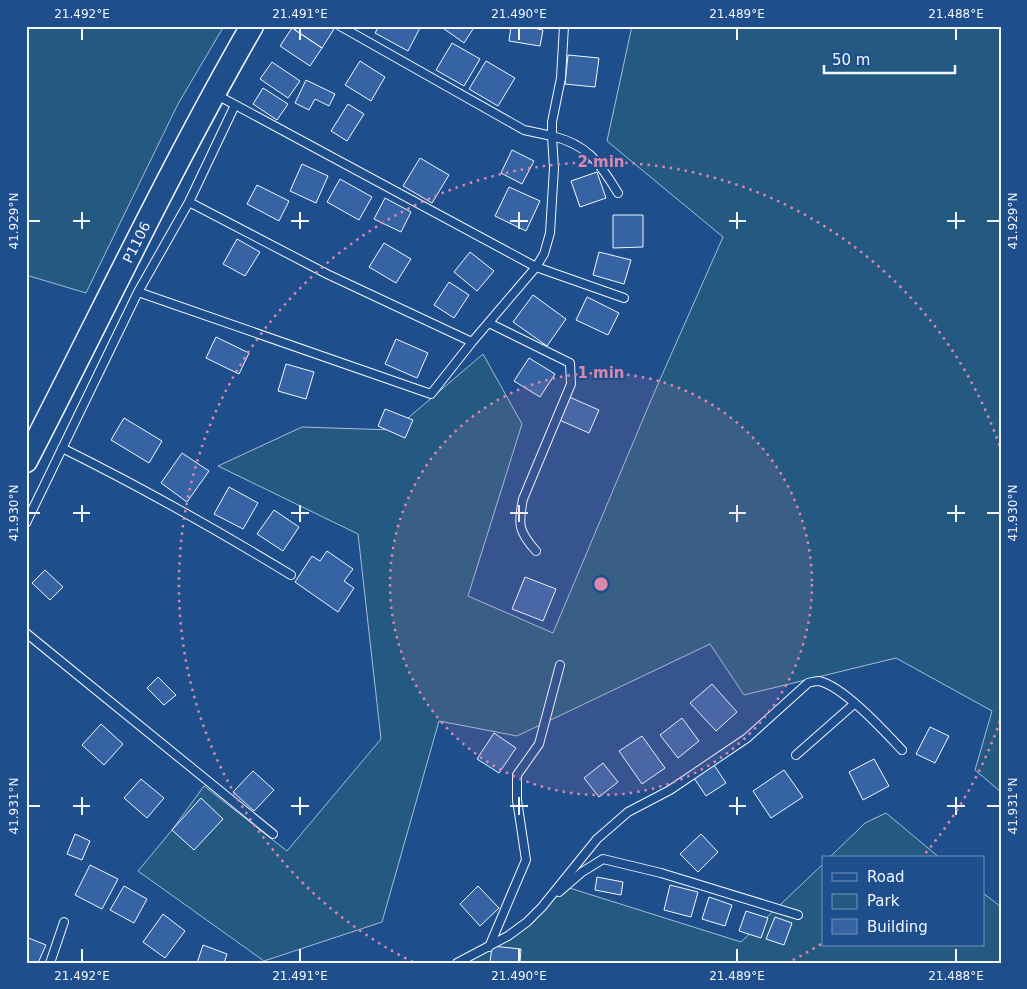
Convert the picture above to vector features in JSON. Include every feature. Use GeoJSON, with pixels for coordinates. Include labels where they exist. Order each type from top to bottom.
{"type":"FeatureCollection","features":[{"type":"Feature","properties":{"kind":"main road","name":"P1106"},"geometry":{"type":"LineString","coordinates":[[26,461],[214,93],[252,26]]}},
{"type":"Feature","properties":{"kind":"lane"},"geometry":{"type":"LineString","coordinates":[[340,26],[524,130],[570,140],[595,158],[618,193]]}},
{"type":"Feature","properties":{"kind":"lane"},"geometry":{"type":"LineString","coordinates":[[138,292],[431,394],[472,342],[536,267],[544,254],[550,233],[554,168],[552,122],[561,78],[564,26]]}},
{"type":"Feature","properties":{"kind":"lane"},"geometry":{"type":"LineString","coordinates":[[214,93],[536,267],[624,298]]}},
{"type":"Feature","properties":{"kind":"lane"},"geometry":{"type":"LineString","coordinates":[[26,523],[138,292],[189,202],[235,105]]}},
{"type":"Feature","properties":{"kind":"lane"},"geometry":{"type":"LineString","coordinates":[[189,202],[327,274],[472,342]]}},
{"type":"Feature","properties":{"kind":"lane"},"geometry":{"type":"LineString","coordinates":[[489,323],[570,364],[571,384],[523,499],[520,527],[536,550]]}},
{"type":"Feature","properties":{"kind":"lane"},"geometry":{"type":"LineString","coordinates":[[62,448],[140,487],[292,575]]}},
{"type":"Feature","properties":{"kind":"lane"},"geometry":{"type":"LineString","coordinates":[[26,633],[273,834]]}},
{"type":"Feature","properties":{"kind":"lane"},"geometry":{"type":"LineString","coordinates":[[489,947],[526,860],[517,800],[517,775],[539,744],[560,665]]}},
{"type":"Feature","properties":{"kind":"lane"},"geometry":{"type":"LineString","coordinates":[[542,907],[597,839],[628,812],[670,790],[747,738],[808,683],[817,681],[827,684],[839,692],[873,720],[902,750]]}},
{"type":"Feature","properties":{"kind":"lane"},"geometry":{"type":"LineString","coordinates":[[796,755],[854,704]]}},
{"type":"Feature","properties":{"kind":"lane"},"geometry":{"type":"LineString","coordinates":[[457,963],[508,936],[527,922],[582,872],[603,859],[661,873],[798,915]]}},
{"type":"Feature","properties":{"kind":"lane"},"geometry":{"type":"LineString","coordinates":[[50,963],[64,922]]}},
{"type":"Feature","properties":{"kind":"green space"},"geometry":{"type":"Polygon","coordinates":[[[26,26],[224,26],[178,104],[86,293],[26,275],[26,26]]]}},
{"type":"Feature","properties":{"kind":"green space"},"geometry":{"type":"Polygon","coordinates":[[[632,26],[1001,26],[1001,792],[975,770],[992,711],[896,658],[744,695],[710,644],[517,736],[439,721],[382,922],[264,961],[138,871],[172,830],[204,786],[287,851],[381,739],[358,534],[218,466],[302,427],[394,430],[483,354],[522,424],[468,596],[553,633],[651,400],[723,237],[607,141],[632,26]]]}},
{"type":"Feature","properties":{"kind":"green space"},"geometry":{"type":"Polygon","coordinates":[[[886,813],[938,856],[831,856],[865,823],[886,813]]]}},
{"type":"Feature","properties":{"kind":"green space"},"geometry":{"type":"Polygon","coordinates":[[[822,865],[822,946],[984,946],[984,894],[1001,907],[1001,963],[457,963],[508,936],[560,885],[741,942],[822,865]]]}},
{"type":"Feature","properties":{"kind":"building"},"geometry":{"type":"Polygon","coordinates":[[[297,26],[329,26],[334,29],[322,48],[295,30],[297,26]]]}},
{"type":"Feature","properties":{"kind":"building"},"geometry":{"type":"Polygon","coordinates":[[[379,26],[421,26],[408,51],[375,33],[379,26]]]}},
{"type":"Feature","properties":{"kind":"building"},"geometry":{"type":"Polygon","coordinates":[[[440,26],[475,26],[464,43],[440,26]]]}},
{"type":"Feature","properties":{"kind":"building"},"geometry":{"type":"Polygon","coordinates":[[[511,26],[543,30],[540,46],[509,41],[511,26]]]}},
{"type":"Feature","properties":{"kind":"building"},"geometry":{"type":"Polygon","coordinates":[[[292,28],[322,48],[310,66],[280,46],[292,28]]]}},
{"type":"Feature","properties":{"kind":"building"},"geometry":{"type":"Polygon","coordinates":[[[452,43],[480,59],[464,86],[436,70],[452,43]]]}},
{"type":"Feature","properties":{"kind":"building"},"geometry":{"type":"Polygon","coordinates":[[[568,55],[599,58],[595,87],[565,84],[568,55]]]}},
{"type":"Feature","properties":{"kind":"building"},"geometry":{"type":"Polygon","coordinates":[[[360,61],[385,77],[371,101],[345,85],[360,61]]]}},
{"type":"Feature","properties":{"kind":"building"},"geometry":{"type":"Polygon","coordinates":[[[486,61],[515,78],[498,106],[469,89],[486,61]]]}},
{"type":"Feature","properties":{"kind":"building"},"geometry":{"type":"Polygon","coordinates":[[[272,62],[300,81],[288,98],[260,79],[272,62]]]}},
{"type":"Feature","properties":{"kind":"building"},"geometry":{"type":"Polygon","coordinates":[[[306,80],[335,94],[329,106],[315,99],[309,110],[295,103],[306,80]]]}},
{"type":"Feature","properties":{"kind":"building"},"geometry":{"type":"Polygon","coordinates":[[[263,88],[288,104],[277,120],[253,104],[263,88]]]}},
{"type":"Feature","properties":{"kind":"building"},"geometry":{"type":"Polygon","coordinates":[[[348,104],[364,114],[347,141],[331,131],[348,104]]]}},
{"type":"Feature","properties":{"kind":"building"},"geometry":{"type":"Polygon","coordinates":[[[512,150],[534,161],[522,184],[501,173],[512,150]]]}},
{"type":"Feature","properties":{"kind":"building"},"geometry":{"type":"Polygon","coordinates":[[[420,158],[449,175],[432,203],[403,186],[420,158]]]}},
{"type":"Feature","properties":{"kind":"building"},"geometry":{"type":"Polygon","coordinates":[[[302,164],[328,176],[316,203],[290,191],[302,164]]]}},
{"type":"Feature","properties":{"kind":"building"},"geometry":{"type":"Polygon","coordinates":[[[597,172],[606,198],[580,207],[571,181],[597,172]]]}},
{"type":"Feature","properties":{"kind":"building"},"geometry":{"type":"Polygon","coordinates":[[[340,179],[372,197],[359,220],[327,202],[340,179]]]}},
{"type":"Feature","properties":{"kind":"building"},"geometry":{"type":"Polygon","coordinates":[[[257,185],[289,201],[279,221],[247,204],[257,185]]]}},
{"type":"Feature","properties":{"kind":"building"},"geometry":{"type":"Polygon","coordinates":[[[509,187],[540,201],[526,231],[495,216],[509,187]]]}},
{"type":"Feature","properties":{"kind":"building"},"geometry":{"type":"Polygon","coordinates":[[[385,198],[411,212],[401,232],[374,219],[385,198]]]}},
{"type":"Feature","properties":{"kind":"building"},"geometry":{"type":"Polygon","coordinates":[[[613,215],[643,215],[643,247],[613,248],[613,215]]]}},
{"type":"Feature","properties":{"kind":"building"},"geometry":{"type":"Polygon","coordinates":[[[237,239],[260,252],[245,276],[223,264],[237,239]]]}},
{"type":"Feature","properties":{"kind":"building"},"geometry":{"type":"Polygon","coordinates":[[[384,243],[411,259],[396,283],[369,267],[384,243]]]}},
{"type":"Feature","properties":{"kind":"building"},"geometry":{"type":"Polygon","coordinates":[[[470,252],[494,271],[477,291],[454,272],[470,252]]]}},
{"type":"Feature","properties":{"kind":"building"},"geometry":{"type":"Polygon","coordinates":[[[599,252],[631,260],[624,284],[593,275],[599,252]]]}},
{"type":"Feature","properties":{"kind":"building"},"geometry":{"type":"Polygon","coordinates":[[[449,282],[469,295],[454,318],[434,305],[449,282]]]}},
{"type":"Feature","properties":{"kind":"building"},"geometry":{"type":"Polygon","coordinates":[[[533,295],[566,319],[547,346],[513,322],[533,295]]]}},
{"type":"Feature","properties":{"kind":"building"},"geometry":{"type":"Polygon","coordinates":[[[587,297],[619,313],[608,335],[576,320],[587,297]]]}},
{"type":"Feature","properties":{"kind":"building"},"geometry":{"type":"Polygon","coordinates":[[[216,337],[249,353],[239,374],[206,358],[216,337]]]}},
{"type":"Feature","properties":{"kind":"building"},"geometry":{"type":"Polygon","coordinates":[[[396,339],[428,353],[417,378],[385,364],[396,339]]]}},
{"type":"Feature","properties":{"kind":"building"},"geometry":{"type":"Polygon","coordinates":[[[529,358],[555,374],[540,397],[514,381],[529,358]]]}},
{"type":"Feature","properties":{"kind":"building"},"geometry":{"type":"Polygon","coordinates":[[[286,364],[314,372],[306,399],[278,391],[286,364]]]}},
{"type":"Feature","properties":{"kind":"building"},"geometry":{"type":"Polygon","coordinates":[[[567,396],[599,410],[589,433],[557,419],[567,396]]]}},
{"type":"Feature","properties":{"kind":"building"},"geometry":{"type":"Polygon","coordinates":[[[385,409],[413,420],[405,438],[378,426],[385,409]]]}},
{"type":"Feature","properties":{"kind":"building"},"geometry":{"type":"Polygon","coordinates":[[[124,418],[162,441],[149,463],[111,440],[124,418]]]}},
{"type":"Feature","properties":{"kind":"building"},"geometry":{"type":"Polygon","coordinates":[[[182,453],[209,471],[187,502],[161,483],[182,453]]]}},
{"type":"Feature","properties":{"kind":"building"},"geometry":{"type":"Polygon","coordinates":[[[229,487],[258,503],[243,529],[214,514],[229,487]]]}},
{"type":"Feature","properties":{"kind":"building"},"geometry":{"type":"Polygon","coordinates":[[[274,510],[299,527],[283,551],[257,534],[274,510]]]}},
{"type":"Feature","properties":{"kind":"building"},"geometry":{"type":"Polygon","coordinates":[[[327,551],[353,569],[344,581],[354,588],[338,612],[295,582],[312,556],[320,561],[327,551]]]}},
{"type":"Feature","properties":{"kind":"building"},"geometry":{"type":"Polygon","coordinates":[[[45,570],[63,587],[50,600],[32,583],[45,570]]]}},
{"type":"Feature","properties":{"kind":"building"},"geometry":{"type":"Polygon","coordinates":[[[525,577],[556,589],[543,621],[512,609],[525,577]]]}},
{"type":"Feature","properties":{"kind":"building"},"geometry":{"type":"Polygon","coordinates":[[[158,677],[176,695],[164,705],[147,688],[158,677]]]}},
{"type":"Feature","properties":{"kind":"building"},"geometry":{"type":"Polygon","coordinates":[[[712,684],[737,712],[716,731],[690,703],[712,684]]]}},
{"type":"Feature","properties":{"kind":"building"},"geometry":{"type":"Polygon","coordinates":[[[682,718],[699,741],[678,758],[660,735],[682,718]]]}},
{"type":"Feature","properties":{"kind":"building"},"geometry":{"type":"Polygon","coordinates":[[[101,724],[123,744],[104,765],[82,745],[101,724]]]}},
{"type":"Feature","properties":{"kind":"building"},"geometry":{"type":"Polygon","coordinates":[[[930,727],[949,736],[935,763],[916,754],[930,727]]]}},
{"type":"Feature","properties":{"kind":"building"},"geometry":{"type":"Polygon","coordinates":[[[494,733],[516,748],[499,773],[477,759],[494,733]]]}},
{"type":"Feature","properties":{"kind":"building"},"geometry":{"type":"Polygon","coordinates":[[[642,736],[665,768],[642,784],[619,751],[642,736]]]}},
{"type":"Feature","properties":{"kind":"building"},"geometry":{"type":"Polygon","coordinates":[[[874,759],[889,786],[863,800],[849,772],[874,759]]]}},
{"type":"Feature","properties":{"kind":"building"},"geometry":{"type":"Polygon","coordinates":[[[603,763],[618,782],[599,797],[584,778],[603,763]]]}},
{"type":"Feature","properties":{"kind":"building"},"geometry":{"type":"Polygon","coordinates":[[[714,765],[726,783],[706,796],[694,778],[714,765]]]}},
{"type":"Feature","properties":{"kind":"building"},"geometry":{"type":"Polygon","coordinates":[[[784,770],[803,797],[771,818],[753,791],[784,770]]]}},
{"type":"Feature","properties":{"kind":"building"},"geometry":{"type":"Polygon","coordinates":[[[253,771],[274,790],[254,811],[233,792],[253,771]]]}},
{"type":"Feature","properties":{"kind":"building"},"geometry":{"type":"Polygon","coordinates":[[[141,779],[164,798],[147,818],[124,798],[141,779]]]}},
{"type":"Feature","properties":{"kind":"building"},"geometry":{"type":"Polygon","coordinates":[[[201,798],[223,819],[194,850],[172,830],[201,798]]]}},
{"type":"Feature","properties":{"kind":"building"},"geometry":{"type":"Polygon","coordinates":[[[75,834],[90,841],[82,860],[67,854],[75,834]]]}},
{"type":"Feature","properties":{"kind":"building"},"geometry":{"type":"Polygon","coordinates":[[[701,834],[718,852],[698,872],[680,854],[701,834]]]}},
{"type":"Feature","properties":{"kind":"building"},"geometry":{"type":"Polygon","coordinates":[[[90,865],[118,879],[102,909],[75,895],[90,865]]]}},
{"type":"Feature","properties":{"kind":"building"},"geometry":{"type":"Polygon","coordinates":[[[597,877],[623,882],[621,895],[595,890],[597,877]]]}},
{"type":"Feature","properties":{"kind":"building"},"geometry":{"type":"Polygon","coordinates":[[[670,885],[698,892],[691,917],[664,910],[670,885]]]}},
{"type":"Feature","properties":{"kind":"building"},"geometry":{"type":"Polygon","coordinates":[[[124,886],[147,899],[134,923],[110,910],[124,886]]]}},
{"type":"Feature","properties":{"kind":"building"},"geometry":{"type":"Polygon","coordinates":[[[478,886],[499,908],[480,926],[460,904],[478,886]]]}},
{"type":"Feature","properties":{"kind":"building"},"geometry":{"type":"Polygon","coordinates":[[[709,897],[732,905],[725,926],[702,919],[709,897]]]}},
{"type":"Feature","properties":{"kind":"building"},"geometry":{"type":"Polygon","coordinates":[[[746,911],[768,918],[761,938],[739,931],[746,911]]]}},
{"type":"Feature","properties":{"kind":"building"},"geometry":{"type":"Polygon","coordinates":[[[163,914],[185,931],[165,958],[143,942],[163,914]]]}},
{"type":"Feature","properties":{"kind":"building"},"geometry":{"type":"Polygon","coordinates":[[[775,917],[792,923],[784,945],[766,939],[775,917]]]}},
{"type":"Feature","properties":{"kind":"building"},"geometry":{"type":"Polygon","coordinates":[[[26,937],[46,945],[38,963],[26,963],[26,937]]]}},
{"type":"Feature","properties":{"kind":"building"},"geometry":{"type":"Polygon","coordinates":[[[203,945],[227,954],[224,963],[197,963],[203,945]]]}},
{"type":"Feature","properties":{"kind":"building"},"geometry":{"type":"Polygon","coordinates":[[[492,946],[521,949],[520,963],[490,963],[492,946]]]}}]}
